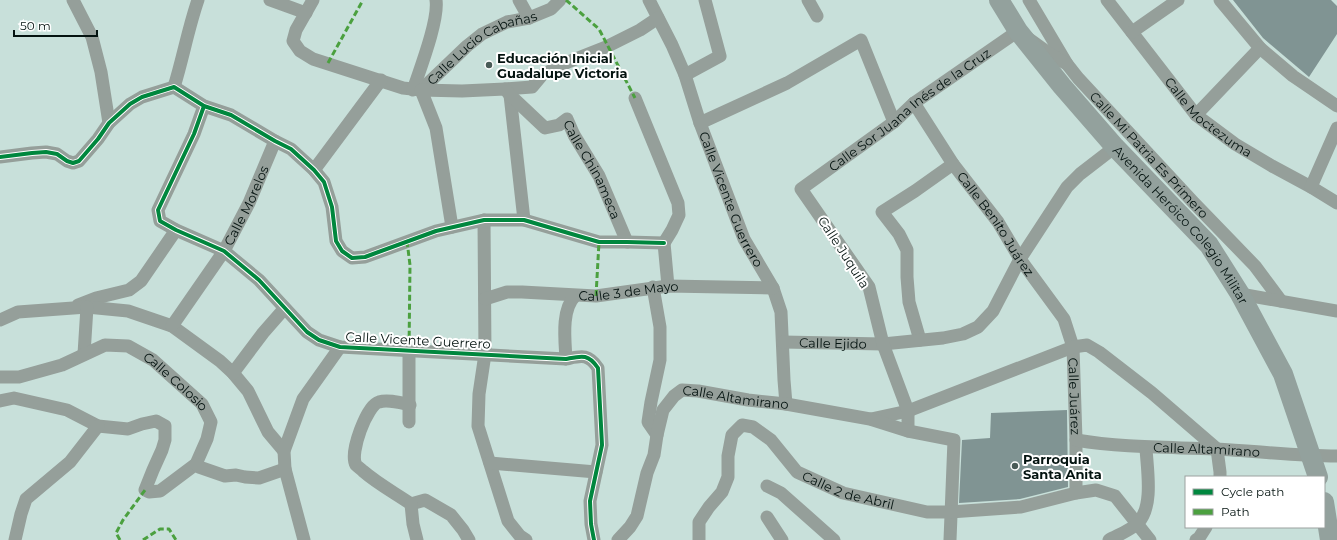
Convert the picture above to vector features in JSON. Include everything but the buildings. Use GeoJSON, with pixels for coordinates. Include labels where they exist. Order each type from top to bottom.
{"type":"FeatureCollection","features":[{"type":"Feature","properties":{"kind":"main road","name":"Avenida Heróico Colegio Militar"},"geometry":{"type":"LineString","coordinates":[[999,0],[1018,31],[1062,86],[1115,147],[1209,245],[1240,294],[1283,374],[1318,476]]}},
{"type":"Feature","properties":{"kind":"main road"},"geometry":{"type":"LineString","coordinates":[[1325,508],[1330,540]]}},
{"type":"Feature","properties":{"kind":"street"},"geometry":{"type":"LineString","coordinates":[[73,0],[92,37],[101,72],[109,122]]}},
{"type":"Feature","properties":{"kind":"street"},"geometry":{"type":"LineString","coordinates":[[174,87],[182,61],[186,37],[198,0]]}},
{"type":"Feature","properties":{"kind":"street"},"geometry":{"type":"LineString","coordinates":[[270,0],[306,13]]}},
{"type":"Feature","properties":{"kind":"street","name":"Calle Lucio Cabañas"},"geometry":{"type":"LineString","coordinates":[[313,0],[296,30],[293,41],[300,51],[313,59],[403,88],[417,90],[482,34],[507,22],[529,18],[551,9],[560,0]]}},
{"type":"Feature","properties":{"kind":"street"},"geometry":{"type":"LineString","coordinates":[[436,0],[437,4],[433,26],[417,90],[436,128],[452,227]]}},
{"type":"Feature","properties":{"kind":"street"},"geometry":{"type":"LineString","coordinates":[[519,0],[529,18]]}},
{"type":"Feature","properties":{"kind":"street","name":"Calle Vicente Guerrero"},"geometry":{"type":"LineString","coordinates":[[649,0],[672,45],[685,75],[700,123],[744,239],[773,288],[781,312],[786,404]]}},
{"type":"Feature","properties":{"kind":"street"},"geometry":{"type":"LineString","coordinates":[[685,75],[720,56],[705,0]]}},
{"type":"Feature","properties":{"kind":"street"},"geometry":{"type":"LineString","coordinates":[[808,0],[817,16]]}},
{"type":"Feature","properties":{"kind":"street","name":"Calle Mi Patria Es Primero"},"geometry":{"type":"LineString","coordinates":[[1029,0],[1067,64],[1193,202],[1255,266],[1281,301]]}},
{"type":"Feature","properties":{"kind":"street","name":"Calle Moctezuma"},"geometry":{"type":"LineString","coordinates":[[1107,0],[1196,116],[1235,144],[1311,187],[1337,204]]}},
{"type":"Feature","properties":{"kind":"street"},"geometry":{"type":"LineString","coordinates":[[1132,32],[1178,0]]}},
{"type":"Feature","properties":{"kind":"street"},"geometry":{"type":"LineString","coordinates":[[1220,0],[1260,48],[1293,76],[1337,106]]}},
{"type":"Feature","properties":{"kind":"street"},"geometry":{"type":"LineString","coordinates":[[417,90],[508,92],[532,87],[542,75],[568,62],[612,44],[640,30],[658,18]]}},
{"type":"Feature","properties":{"kind":"street"},"geometry":{"type":"LineString","coordinates":[[1018,31],[1036,42],[1052,56],[1067,64]]}},
{"type":"Feature","properties":{"kind":"street","name":"Calle Sor Juana Inés de la Cruz"},"geometry":{"type":"LineString","coordinates":[[801,189],[894,122],[914,103],[1018,31]]}},
{"type":"Feature","properties":{"kind":"street"},"geometry":{"type":"LineString","coordinates":[[700,123],[787,83],[861,40],[894,122]]}},
{"type":"Feature","properties":{"kind":"street"},"geometry":{"type":"LineString","coordinates":[[1196,116],[1260,48]]}},
{"type":"Feature","properties":{"kind":"street"},"geometry":{"type":"LineString","coordinates":[[314,170],[381,80]]}},
{"type":"Feature","properties":{"kind":"street"},"geometry":{"type":"LineString","coordinates":[[0,157],[32,152],[46,152],[57,154],[73,163],[79,162],[98,139],[109,122],[130,104],[142,97],[174,87],[204,106],[231,115],[275,141],[292,149],[314,170],[324,182],[332,208],[336,241],[342,251],[352,258],[365,258],[429,233],[484,220],[524,220],[599,242],[664,243]]}},
{"type":"Feature","properties":{"kind":"street"},"geometry":{"type":"LineString","coordinates":[[508,92],[524,220]]}},
{"type":"Feature","properties":{"kind":"street","name":"Calle Chinameca"},"geometry":{"type":"LineString","coordinates":[[508,92],[545,128],[559,125],[567,119],[574,135],[599,176],[627,242]]}},
{"type":"Feature","properties":{"kind":"street"},"geometry":{"type":"LineString","coordinates":[[635,98],[678,203],[679,215],[664,243],[668,286]]}},
{"type":"Feature","properties":{"kind":"street","name":"Calle Benito Juárez"},"geometry":{"type":"LineString","coordinates":[[914,103],[953,164],[998,222],[1020,259],[1064,320],[1073,347]]}},
{"type":"Feature","properties":{"kind":"street","name":"Calle Vicente Guerrero"},"geometry":{"type":"LineString","coordinates":[[204,106],[194,134],[158,210],[160,221],[176,230],[224,251],[259,280],[284,309],[307,332],[319,340],[340,347],[566,359],[584,356],[593,360],[598,368],[602,445],[596,472]]}},
{"type":"Feature","properties":{"kind":"street"},"geometry":{"type":"LineString","coordinates":[[1311,187],[1337,128]]}},
{"type":"Feature","properties":{"kind":"street","name":"Calle Morelos"},"geometry":{"type":"LineString","coordinates":[[172,326],[224,251],[249,203],[275,141]]}},
{"type":"Feature","properties":{"kind":"street","name":"Calle Ejido"},"geometry":{"type":"LineString","coordinates":[[783,342],[883,344],[943,338],[963,334],[978,327],[993,311],[1020,259],[1067,187],[1080,174],[1115,147]]}},
{"type":"Feature","properties":{"kind":"street"},"geometry":{"type":"LineString","coordinates":[[920,340],[909,302],[907,250],[899,234],[882,212],[953,164]]}},
{"type":"Feature","properties":{"kind":"street","name":"Calle Juquila"},"geometry":{"type":"LineString","coordinates":[[801,189],[869,288],[883,344],[908,411]]}},
{"type":"Feature","properties":{"kind":"street"},"geometry":{"type":"LineString","coordinates":[[484,220],[485,354],[479,394],[478,426],[508,521],[520,536],[526,540]]}},
{"type":"Feature","properties":{"kind":"street"},"geometry":{"type":"LineString","coordinates":[[71,308],[96,298],[129,290],[141,281],[176,230]]}},
{"type":"Feature","properties":{"kind":"street","name":"Calle 3 de Mayo"},"geometry":{"type":"LineString","coordinates":[[485,299],[507,292],[596,296],[668,286],[773,288]]}},
{"type":"Feature","properties":{"kind":"street"},"geometry":{"type":"LineString","coordinates":[[653,287],[660,326],[660,360],[648,422],[657,435]]}},
{"type":"Feature","properties":{"kind":"street"},"geometry":{"type":"LineString","coordinates":[[1240,294],[1337,311]]}},
{"type":"Feature","properties":{"kind":"street"},"geometry":{"type":"LineString","coordinates":[[566,359],[565,326],[570,301],[575,296]]}},
{"type":"Feature","properties":{"kind":"street"},"geometry":{"type":"LineString","coordinates":[[84,354],[87,308]]}},
{"type":"Feature","properties":{"kind":"street"},"geometry":{"type":"LineString","coordinates":[[0,320],[18,312],[87,308],[128,310],[172,326],[220,361],[233,373],[248,391],[268,432],[284,451]]}},
{"type":"Feature","properties":{"kind":"street"},"geometry":{"type":"LineString","coordinates":[[233,373],[263,333],[284,309]]}},
{"type":"Feature","properties":{"kind":"street","name":"Calle Colosio"},"geometry":{"type":"LineString","coordinates":[[0,376],[19,377],[62,365],[106,345],[128,346],[153,360],[202,404],[211,422],[207,439],[196,464]]}},
{"type":"Feature","properties":{"kind":"street"},"geometry":{"type":"LineString","coordinates":[[870,419],[908,411],[1073,347],[1087,345],[1099,352],[1152,393],[1216,449],[1220,476]]}},
{"type":"Feature","properties":{"kind":"street"},"geometry":{"type":"LineString","coordinates":[[304,540],[285,469],[284,451],[303,399],[340,347]]}},
{"type":"Feature","properties":{"kind":"street","name":"Calle Juárez"},"geometry":{"type":"LineString","coordinates":[[1073,347],[1076,493]]}},
{"type":"Feature","properties":{"kind":"street"},"geometry":{"type":"LineString","coordinates":[[409,351],[409,422]]}},
{"type":"Feature","properties":{"kind":"street","name":"Calle Altamirano"},"geometry":{"type":"LineString","coordinates":[[618,540],[638,516],[646,473],[654,455],[663,410],[674,396],[682,390],[786,404],[870,419],[908,431],[954,440],[950,512]]}},
{"type":"Feature","properties":{"kind":"street"},"geometry":{"type":"LineString","coordinates":[[0,400],[14,398],[67,410],[98,426],[128,429],[156,421],[165,426],[165,440],[162,450],[152,470],[145,490],[149,492],[160,491],[196,464],[199,467],[225,476],[236,475],[259,478],[285,469]]}},
{"type":"Feature","properties":{"kind":"street"},"geometry":{"type":"LineString","coordinates":[[410,405],[380,402],[375,404],[366,417],[359,433],[354,452],[356,464],[370,476],[411,504],[413,524],[417,540]]}},
{"type":"Feature","properties":{"kind":"street"},"geometry":{"type":"LineString","coordinates":[[908,411],[908,431]]}},
{"type":"Feature","properties":{"kind":"street"},"geometry":{"type":"LineString","coordinates":[[15,540],[26,499],[70,462],[98,426]]}},
{"type":"Feature","properties":{"kind":"street","name":"Calle 2 de Abril"},"geometry":{"type":"LineString","coordinates":[[699,540],[699,522],[722,492],[728,477],[728,456],[732,435],[742,426],[753,427],[771,440],[798,472],[843,492],[927,512],[950,512],[1021,507],[1076,493],[1096,490],[1115,496],[1150,540]]}},
{"type":"Feature","properties":{"kind":"street","name":"Calle Altamirano"},"geometry":{"type":"LineString","coordinates":[[1076,440],[1146,448],[1216,449],[1311,456],[1337,456]]}},
{"type":"Feature","properties":{"kind":"street"},"geometry":{"type":"LineString","coordinates":[[1109,540],[1137,524],[1143,516],[1148,499],[1146,448]]}},
{"type":"Feature","properties":{"kind":"street"},"geometry":{"type":"LineString","coordinates":[[490,463],[596,472],[590,501],[591,524],[594,540]]}},
{"type":"Feature","properties":{"kind":"street"},"geometry":{"type":"LineString","coordinates":[[767,486],[781,493],[834,540]]}},
{"type":"Feature","properties":{"kind":"street"},"geometry":{"type":"LineString","coordinates":[[411,504],[425,500],[451,515],[469,540]]}},
{"type":"Feature","properties":{"kind":"street"},"geometry":{"type":"LineString","coordinates":[[950,512],[950,540]]}},
{"type":"Feature","properties":{"kind":"street"},"geometry":{"type":"LineString","coordinates":[[766,517],[782,540]]}},
{"type":"Feature","properties":{"kind":"street"},"geometry":{"type":"LineString","coordinates":[[1196,540],[1200,538],[1205,528]]}},
{"type":"Feature","properties":{"kind":"marked path"},"geometry":{"type":"LineString","coordinates":[[328,63],[363,0]]}},
{"type":"Feature","properties":{"kind":"marked path"},"geometry":{"type":"LineString","coordinates":[[566,0],[599,29],[635,98]]}},
{"type":"Feature","properties":{"kind":"marked path"},"geometry":{"type":"LineString","coordinates":[[407,241],[410,265],[409,351]]}},
{"type":"Feature","properties":{"kind":"marked path"},"geometry":{"type":"LineString","coordinates":[[596,296],[599,242]]}},
{"type":"Feature","properties":{"kind":"marked path"},"geometry":{"type":"LineString","coordinates":[[120,540],[116,533],[123,520],[145,490]]}},
{"type":"Feature","properties":{"kind":"marked path"},"geometry":{"type":"LineString","coordinates":[[143,540],[160,529],[169,529],[176,540]]}},
{"type":"Feature","properties":{"kind":"cycle path"},"geometry":{"type":"LineString","coordinates":[[0,157],[46,152],[57,154],[73,163],[79,161],[98,139],[109,123],[130,104],[142,97],[174,87],[204,106],[231,115],[291,149],[314,170],[324,182],[332,207],[336,241],[342,251],[352,258],[365,257],[436,231],[484,220],[524,220],[599,242],[664,243]]}},
{"type":"Feature","properties":{"kind":"cycle path"},"geometry":{"type":"LineString","coordinates":[[204,106],[194,134],[158,210],[160,221],[176,230],[224,251],[259,280],[307,332],[319,340],[340,347],[566,359],[584,357],[594,363],[598,368],[602,445],[590,501],[591,524],[594,540]]}},
{"type":"Feature","properties":{"kind":"place","name":"Educación Inicial Guadalupe Victoria"},"geometry":{"type":"Point","coordinates":[489,65]}},
{"type":"Feature","properties":{"kind":"place","name":"Parroquia Santa Anita"},"geometry":{"type":"Point","coordinates":[1015,466]}}]}
